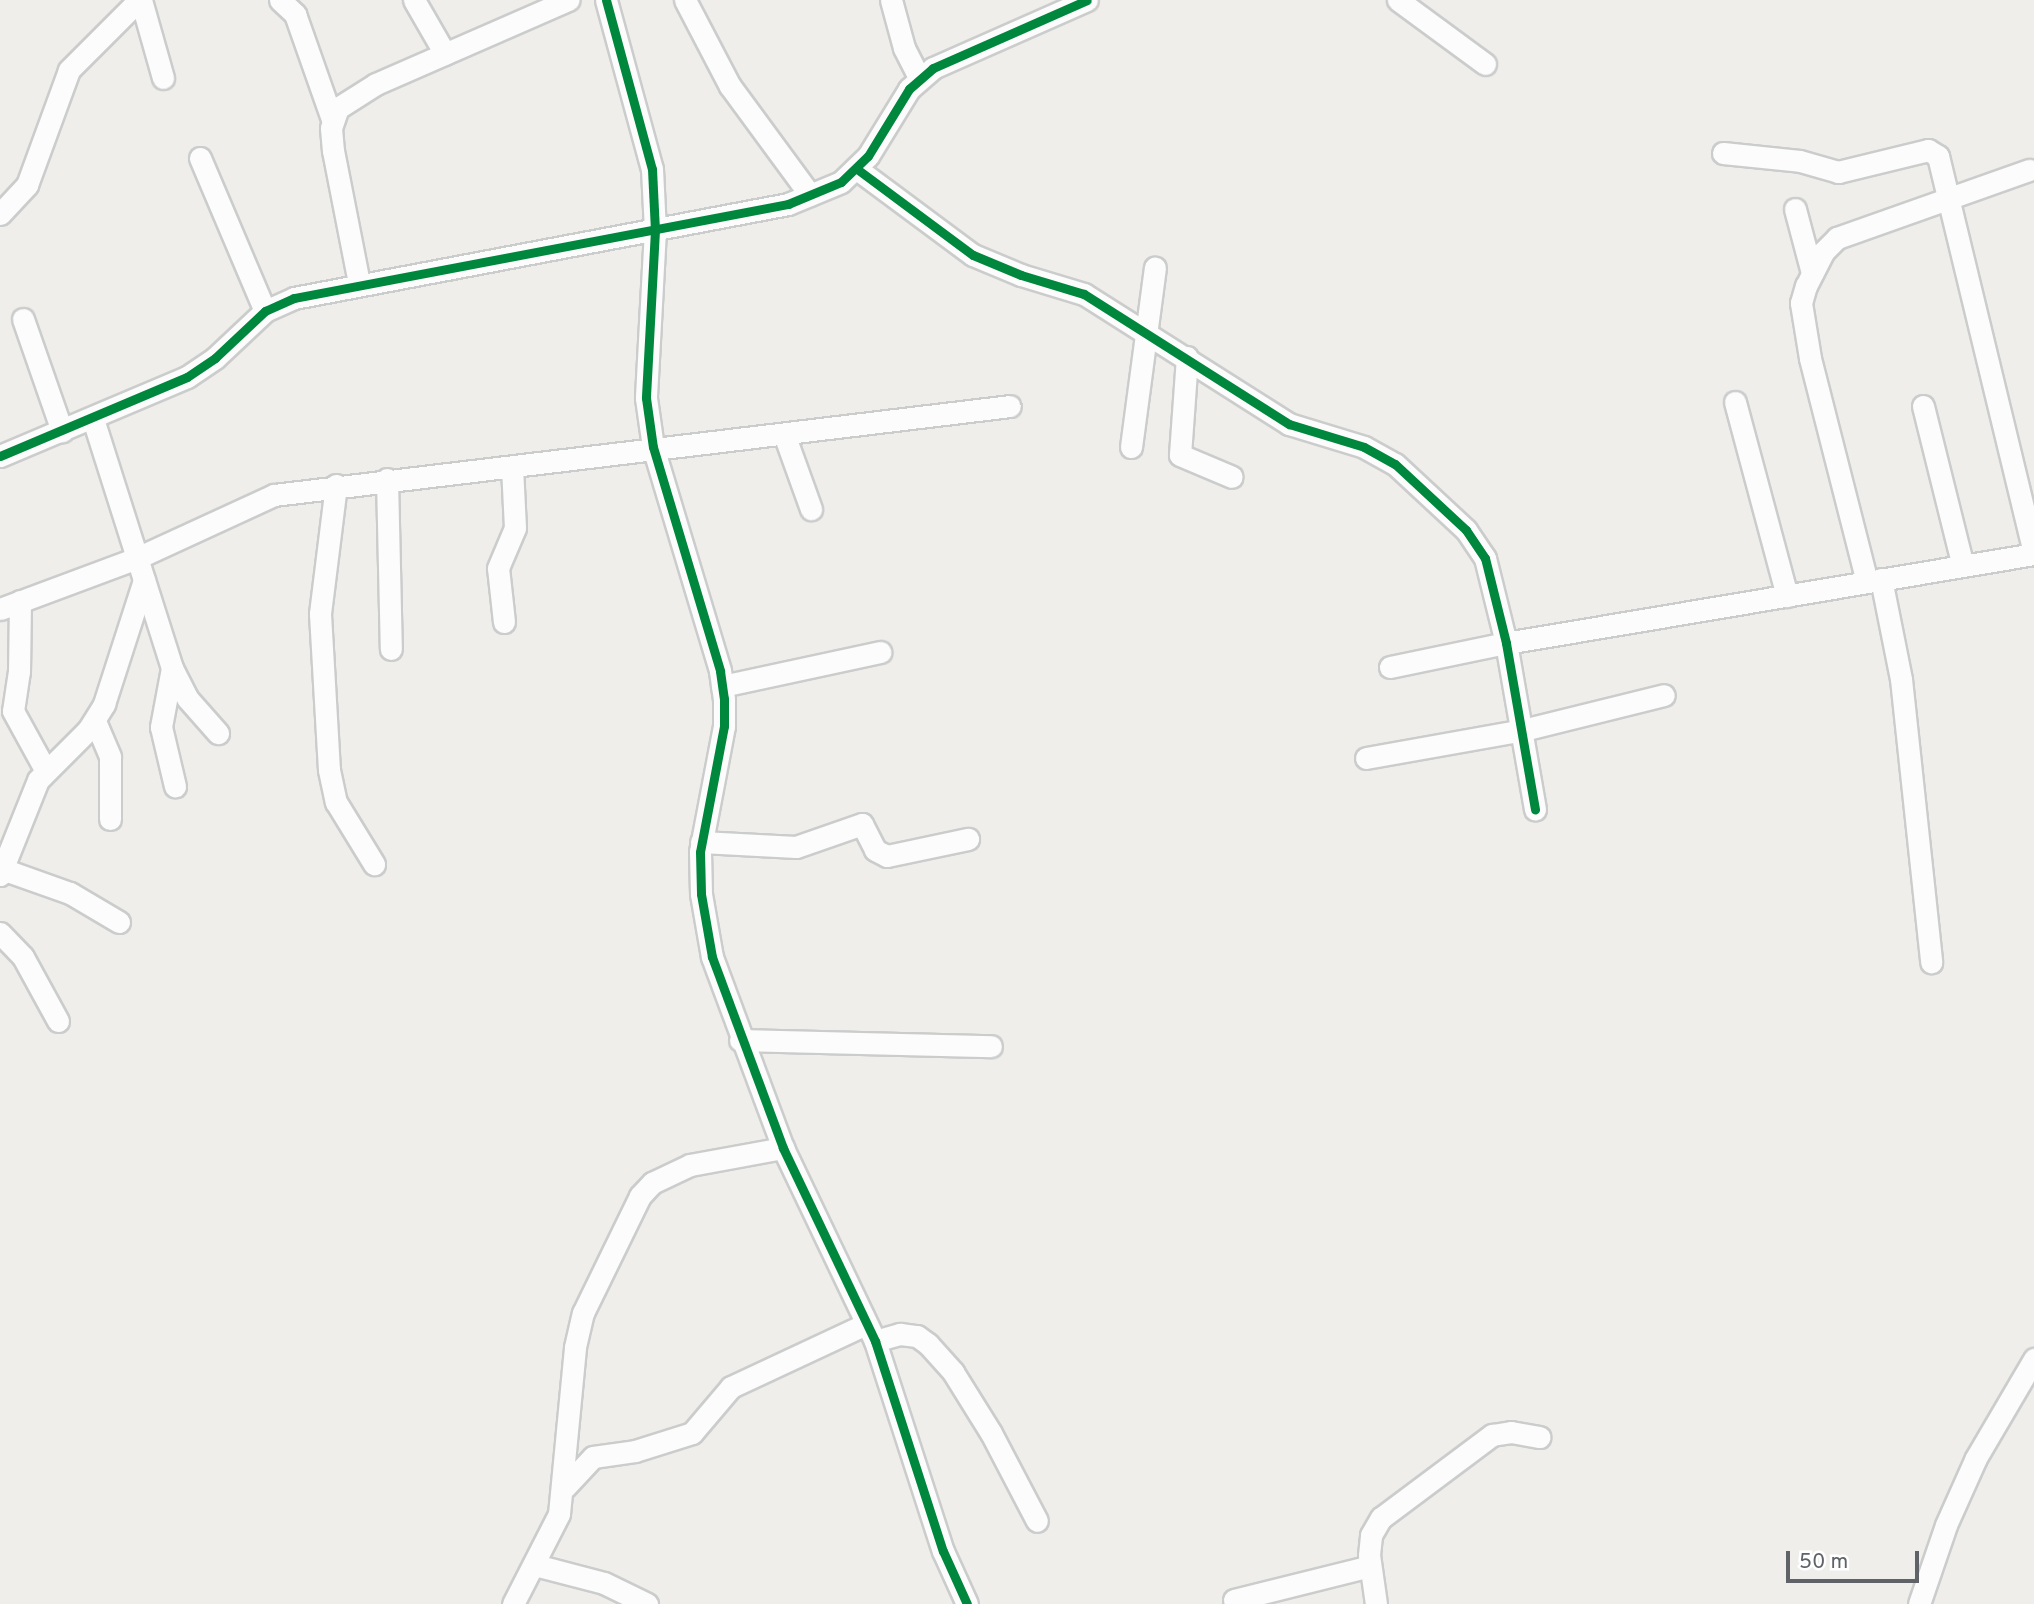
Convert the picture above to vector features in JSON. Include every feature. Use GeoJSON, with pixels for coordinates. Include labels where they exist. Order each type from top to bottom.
{"type":"FeatureCollection","features":[{"type":"Feature","properties":{"kind":"street"},"geometry":{"type":"LineString","coordinates":[[0,214],[27,185],[69,70],[140,0],[163,78]]}},
{"type":"Feature","properties":{"kind":"street"},"geometry":{"type":"LineString","coordinates":[[279,0],[295,14],[332,119],[332,151],[359,283]]}},
{"type":"Feature","properties":{"kind":"street"},"geometry":{"type":"LineString","coordinates":[[414,0],[445,54]]}},
{"type":"Feature","properties":{"kind":"street"},"geometry":{"type":"LineString","coordinates":[[332,119],[353,97],[568,0]]}},
{"type":"Feature","properties":{"kind":"street"},"geometry":{"type":"LineString","coordinates":[[606,0],[652,169],[655,230],[646,398],[653,447],[722,686],[724,726],[701,842],[701,894],[712,957],[740,1040],[783,1148],[871,1332],[943,1551],[967,1604]]}},
{"type":"Feature","properties":{"kind":"street"},"geometry":{"type":"LineString","coordinates":[[685,0],[730,86],[810,195]]}},
{"type":"Feature","properties":{"kind":"street"},"geometry":{"type":"LineString","coordinates":[[891,0],[904,48],[919,78]]}},
{"type":"Feature","properties":{"kind":"street"},"geometry":{"type":"LineString","coordinates":[[0,456],[93,419],[201,369],[265,311],[359,283],[788,204],[841,182],[857,169],[919,78],[933,68],[1087,0]]}},
{"type":"Feature","properties":{"kind":"street"},"geometry":{"type":"LineString","coordinates":[[1398,0],[1485,64]]}},
{"type":"Feature","properties":{"kind":"street"},"geometry":{"type":"LineString","coordinates":[[1390,667],[1506,643],[2034,554],[1938,156],[1928,150],[1838,172],[1800,161],[1723,153]]}},
{"type":"Feature","properties":{"kind":"street"},"geometry":{"type":"LineString","coordinates":[[200,158],[265,311]]}},
{"type":"Feature","properties":{"kind":"street"},"geometry":{"type":"LineString","coordinates":[[857,169],[973,255],[1084,294],[1145,330],[1289,424],[1364,447],[1395,464],[1477,543],[1506,643],[1535,809]]}},
{"type":"Feature","properties":{"kind":"street"},"geometry":{"type":"LineString","coordinates":[[1931,962],[1900,668],[1810,358],[1801,303],[1812,274],[1837,238],[2029,170]]}},
{"type":"Feature","properties":{"kind":"street"},"geometry":{"type":"LineString","coordinates":[[1795,209],[1812,274]]}},
{"type":"Feature","properties":{"kind":"street"},"geometry":{"type":"LineString","coordinates":[[1131,447],[1155,268]]}},
{"type":"Feature","properties":{"kind":"street"},"geometry":{"type":"LineString","coordinates":[[23,319],[62,431]]}},
{"type":"Feature","properties":{"kind":"street"},"geometry":{"type":"LineString","coordinates":[[1186,357],[1179,439],[1186,460],[1232,477]]}},
{"type":"Feature","properties":{"kind":"street"},"geometry":{"type":"LineString","coordinates":[[1735,402],[1787,596]]}},
{"type":"Feature","properties":{"kind":"street"},"geometry":{"type":"LineString","coordinates":[[1923,406],[1963,566]]}},
{"type":"Feature","properties":{"kind":"street"},"geometry":{"type":"LineString","coordinates":[[46,771],[13,711],[19,671],[10,605],[137,558],[247,504],[336,485],[387,478],[512,467],[653,447],[1010,407]]}},
{"type":"Feature","properties":{"kind":"street"},"geometry":{"type":"LineString","coordinates":[[93,419],[172,668],[187,698],[218,733]]}},
{"type":"Feature","properties":{"kind":"street"},"geometry":{"type":"LineString","coordinates":[[784,434],[811,509]]}},
{"type":"Feature","properties":{"kind":"street"},"geometry":{"type":"LineString","coordinates":[[504,622],[498,568],[516,528],[512,467]]}},
{"type":"Feature","properties":{"kind":"street"},"geometry":{"type":"LineString","coordinates":[[387,478],[391,649]]}},
{"type":"Feature","properties":{"kind":"street"},"geometry":{"type":"LineString","coordinates":[[336,485],[320,614],[329,770],[336,802],[374,864]]}},
{"type":"Feature","properties":{"kind":"street"},"geometry":{"type":"LineString","coordinates":[[119,922],[70,893],[2,873],[33,789],[46,771],[95,721],[144,580]]}},
{"type":"Feature","properties":{"kind":"street"},"geometry":{"type":"LineString","coordinates":[[722,686],[880,652]]}},
{"type":"Feature","properties":{"kind":"street"},"geometry":{"type":"LineString","coordinates":[[172,668],[161,727],[175,786]]}},
{"type":"Feature","properties":{"kind":"street"},"geometry":{"type":"LineString","coordinates":[[1366,758],[1523,730],[1664,695]]}},
{"type":"Feature","properties":{"kind":"street"},"geometry":{"type":"LineString","coordinates":[[95,721],[110,757],[110,819]]}},
{"type":"Feature","properties":{"kind":"street"},"geometry":{"type":"LineString","coordinates":[[701,842],[796,847],[862,824],[875,850],[887,856],[968,839]]}},
{"type":"Feature","properties":{"kind":"street"},"geometry":{"type":"LineString","coordinates":[[0,933],[23,957],[58,1021]]}},
{"type":"Feature","properties":{"kind":"street"},"geometry":{"type":"LineString","coordinates":[[740,1040],[991,1046]]}},
{"type":"Feature","properties":{"kind":"street"},"geometry":{"type":"LineString","coordinates":[[518,1600],[551,1537],[565,1488],[573,1360],[583,1313],[640,1196],[652,1183],[690,1164],[783,1148]]}},
{"type":"Feature","properties":{"kind":"street"},"geometry":{"type":"LineString","coordinates":[[565,1488],[593,1457],[635,1451],[691,1433],[731,1387],[871,1332],[900,1334],[917,1336],[928,1344],[953,1372],[992,1433],[1037,1521]]}},
{"type":"Feature","properties":{"kind":"street"},"geometry":{"type":"LineString","coordinates":[[1919,1604],[1946,1525],[1976,1458],[2034,1359]]}},
{"type":"Feature","properties":{"kind":"street"},"geometry":{"type":"LineString","coordinates":[[1376,1604],[1370,1566],[1371,1535],[1381,1518],[1475,1444],[1511,1432],[1540,1437]]}},
{"type":"Feature","properties":{"kind":"street"},"geometry":{"type":"LineString","coordinates":[[535,1565],[604,1583],[647,1604]]}},
{"type":"Feature","properties":{"kind":"street"},"geometry":{"type":"LineString","coordinates":[[1234,1600],[1370,1566]]}},
{"type":"Feature","properties":{"kind":"cycle path"},"geometry":{"type":"LineString","coordinates":[[606,0],[652,169],[655,230],[646,398],[653,447],[720,671],[724,699],[724,726],[700,852],[701,894],[712,957],[783,1148],[875,1341],[943,1551],[967,1604]]}},
{"type":"Feature","properties":{"kind":"cycle path"},"geometry":{"type":"LineString","coordinates":[[0,456],[187,377],[215,358],[265,311],[294,298],[788,204],[841,182],[868,156],[909,89],[933,68],[1087,0]]}},
{"type":"Feature","properties":{"kind":"cycle path"},"geometry":{"type":"LineString","coordinates":[[857,169],[973,255],[1021,275],[1084,294],[1289,424],[1364,447],[1395,464],[1466,530],[1485,558],[1506,643],[1535,809]]}}]}
